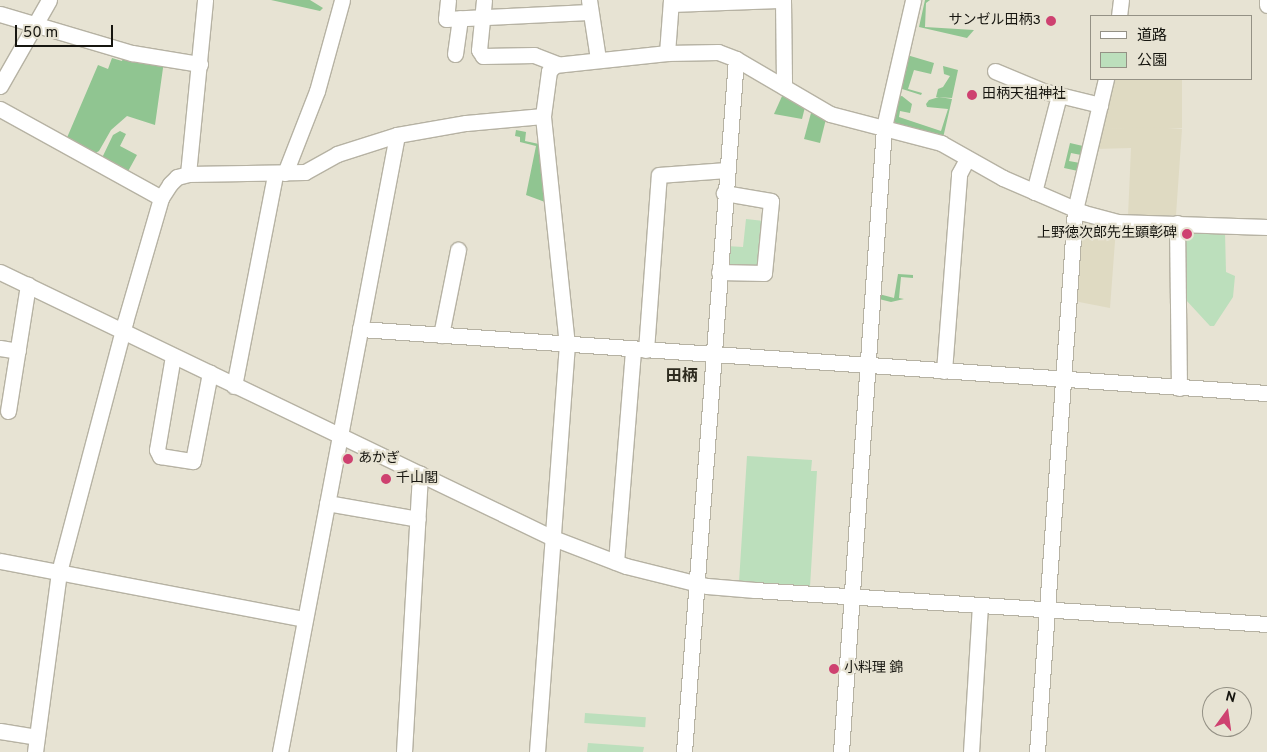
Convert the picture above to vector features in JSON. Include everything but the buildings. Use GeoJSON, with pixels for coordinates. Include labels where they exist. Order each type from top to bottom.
{"type":"FeatureCollection","features":[{"type":"Feature","properties":{"kind":"street"},"geometry":{"type":"LineString","coordinates":[[0,86],[48,0]]}},
{"type":"Feature","properties":{"kind":"street"},"geometry":{"type":"LineString","coordinates":[[188,174],[205,0]]}},
{"type":"Feature","properties":{"kind":"street"},"geometry":{"type":"LineString","coordinates":[[234,386],[280,174],[317,91],[342,0]]}},
{"type":"Feature","properties":{"kind":"street"},"geometry":{"type":"LineString","coordinates":[[448,0],[446,19],[482,18],[589,6],[598,59]]}},
{"type":"Feature","properties":{"kind":"street"},"geometry":{"type":"LineString","coordinates":[[484,0],[479,50],[483,56],[534,55],[557,64],[667,53],[718,52],[736,59],[843,119],[884,127],[941,143],[967,159],[1075,210],[1117,222],[1267,228]]}},
{"type":"Feature","properties":{"kind":"street"},"geometry":{"type":"LineString","coordinates":[[667,53],[671,2],[779,0]]}},
{"type":"Feature","properties":{"kind":"street"},"geometry":{"type":"LineString","coordinates":[[784,0],[784,87]]}},
{"type":"Feature","properties":{"kind":"street"},"geometry":{"type":"LineString","coordinates":[[841,752],[884,127],[913,0]]}},
{"type":"Feature","properties":{"kind":"street"},"geometry":{"type":"LineString","coordinates":[[1119,15],[1120,0]]}},
{"type":"Feature","properties":{"kind":"street"},"geometry":{"type":"LineString","coordinates":[[1267,0],[1267,5]]}},
{"type":"Feature","properties":{"kind":"street"},"geometry":{"type":"LineString","coordinates":[[0,14],[132,53],[200,64]]}},
{"type":"Feature","properties":{"kind":"street"},"geometry":{"type":"LineString","coordinates":[[455,54],[460,18]]}},
{"type":"Feature","properties":{"kind":"street"},"geometry":{"type":"LineString","coordinates":[[684,752],[724,193],[736,59]]}},
{"type":"Feature","properties":{"kind":"street"},"geometry":{"type":"LineString","coordinates":[[537,752],[567,345],[542,116],[549,72],[557,64]]}},
{"type":"Feature","properties":{"kind":"street"},"geometry":{"type":"LineString","coordinates":[[995,71],[1059,95],[1100,105]]}},
{"type":"Feature","properties":{"kind":"street"},"geometry":{"type":"LineString","coordinates":[[1038,752],[1075,210],[1106,80]]}},
{"type":"Feature","properties":{"kind":"street"},"geometry":{"type":"LineString","coordinates":[[1034,192],[1059,95]]}},
{"type":"Feature","properties":{"kind":"street"},"geometry":{"type":"LineString","coordinates":[[0,109],[161,198]]}},
{"type":"Feature","properties":{"kind":"street"},"geometry":{"type":"LineString","coordinates":[[0,731],[36,745],[59,572],[122,331],[161,198],[177,177],[188,174],[280,174],[305,172],[337,154],[397,135],[466,123],[542,116]]}},
{"type":"Feature","properties":{"kind":"street"},"geometry":{"type":"LineString","coordinates":[[280,752],[397,135]]}},
{"type":"Feature","properties":{"kind":"street"},"geometry":{"type":"LineString","coordinates":[[944,371],[959,174],[967,159]]}},
{"type":"Feature","properties":{"kind":"street"},"geometry":{"type":"LineString","coordinates":[[616,562],[659,175],[726,170]]}},
{"type":"Feature","properties":{"kind":"street"},"geometry":{"type":"LineString","coordinates":[[719,272],[764,274],[771,201],[724,193]]}},
{"type":"Feature","properties":{"kind":"street"},"geometry":{"type":"LineString","coordinates":[[1177,223],[1180,388]]}},
{"type":"Feature","properties":{"kind":"street"},"geometry":{"type":"LineString","coordinates":[[441,335],[458,250]]}},
{"type":"Feature","properties":{"kind":"street"},"geometry":{"type":"LineString","coordinates":[[0,272],[553,538],[616,562],[697,583],[852,596],[1267,624]]}},
{"type":"Feature","properties":{"kind":"street"},"geometry":{"type":"LineString","coordinates":[[8,411],[28,285]]}},
{"type":"Feature","properties":{"kind":"street"},"geometry":{"type":"LineString","coordinates":[[360,330],[1267,394]]}},
{"type":"Feature","properties":{"kind":"street"},"geometry":{"type":"LineString","coordinates":[[0,348],[18,351]]}},
{"type":"Feature","properties":{"kind":"street"},"geometry":{"type":"LineString","coordinates":[[174,356],[157,450],[160,456],[193,461],[210,374]]}},
{"type":"Feature","properties":{"kind":"street"},"geometry":{"type":"LineString","coordinates":[[404,752],[420,473]]}},
{"type":"Feature","properties":{"kind":"street"},"geometry":{"type":"LineString","coordinates":[[327,503],[418,519]]}},
{"type":"Feature","properties":{"kind":"street"},"geometry":{"type":"LineString","coordinates":[[0,561],[305,619]]}},
{"type":"Feature","properties":{"kind":"street"},"geometry":{"type":"LineString","coordinates":[[971,752],[980,605]]}},
{"type":"Feature","properties":{"kind":"shaded area"},"geometry":{"type":"Polygon","coordinates":[[[1113,80],[1182,80],[1182,128],[1101,129],[1113,80]]]}},
{"type":"Feature","properties":{"kind":"shaded area"},"geometry":{"type":"Polygon","coordinates":[[[1153,127],[1182,129],[1176,215],[1128,216],[1131,148],[1095,149],[1101,129],[1153,127]]]}},
{"type":"Feature","properties":{"kind":"shaded area"},"geometry":{"type":"Polygon","coordinates":[[[1085,220],[1116,228],[1110,308],[1079,302],[1075,297],[1080,222],[1085,220]]]}},
{"type":"Feature","properties":{"kind":"green space"},"geometry":{"type":"Polygon","coordinates":[[[271,0],[310,0],[323,8],[320,11],[271,0]]]}},
{"type":"Feature","properties":{"kind":"green space"},"geometry":{"type":"Polygon","coordinates":[[[925,0],[930,0],[926,3],[925,27],[974,30],[967,38],[919,27],[925,0]]]}},
{"type":"Feature","properties":{"kind":"green space"},"geometry":{"type":"Polygon","coordinates":[[[124,54],[164,61],[155,125],[127,116],[111,130],[99,151],[92,155],[66,140],[98,65],[108,69],[112,58],[122,61],[124,54]]]}},
{"type":"Feature","properties":{"kind":"green space"},"geometry":{"type":"Polygon","coordinates":[[[907,55],[934,63],[931,74],[914,70],[908,89],[922,93],[921,95],[899,88],[907,55]]]}},
{"type":"Feature","properties":{"kind":"green space"},"geometry":{"type":"Polygon","coordinates":[[[943,66],[958,70],[952,98],[936,97],[938,89],[943,87],[950,76],[944,74],[943,66]]]}},
{"type":"Feature","properties":{"kind":"green space"},"geometry":{"type":"Polygon","coordinates":[[[783,94],[805,107],[802,119],[774,114],[783,94]]]}},
{"type":"Feature","properties":{"kind":"green space"},"geometry":{"type":"Polygon","coordinates":[[[902,96],[912,104],[910,113],[900,111],[899,117],[941,131],[948,109],[927,107],[926,104],[929,100],[939,97],[952,99],[943,138],[890,122],[897,97],[902,96]]]}},
{"type":"Feature","properties":{"kind":"green space"},"geometry":{"type":"Polygon","coordinates":[[[814,111],[826,119],[820,143],[804,139],[811,113],[814,111]]]}},
{"type":"Feature","properties":{"kind":"green space"},"geometry":{"type":"Polygon","coordinates":[[[516,130],[526,132],[525,141],[539,144],[545,202],[526,195],[536,146],[520,142],[520,137],[515,136],[516,130]]]}},
{"type":"Feature","properties":{"kind":"green space"},"geometry":{"type":"Polygon","coordinates":[[[120,131],[126,134],[120,146],[137,155],[126,175],[101,160],[113,135],[120,131]]]}},
{"type":"Feature","properties":{"kind":"green space"},"geometry":{"type":"Polygon","coordinates":[[[1070,143],[1083,146],[1081,155],[1071,153],[1069,161],[1080,163],[1078,171],[1064,168],[1070,143]]]}},
{"type":"Feature","properties":{"kind":"green space"},"geometry":{"type":"Polygon","coordinates":[[[746,219],[764,221],[761,265],[729,267],[725,263],[726,246],[743,247],[746,219]]]}},
{"type":"Feature","properties":{"kind":"green space"},"geometry":{"type":"Polygon","coordinates":[[[1189,229],[1225,232],[1226,272],[1235,276],[1233,297],[1214,326],[1210,326],[1186,300],[1184,238],[1189,238],[1189,229]]]}},
{"type":"Feature","properties":{"kind":"green space"},"geometry":{"type":"Polygon","coordinates":[[[898,274],[913,275],[913,278],[901,277],[899,298],[904,299],[891,302],[879,299],[879,294],[894,298],[898,274]]]}},
{"type":"Feature","properties":{"kind":"green space"},"geometry":{"type":"Polygon","coordinates":[[[747,456],[812,460],[811,471],[817,471],[810,587],[739,582],[747,456]]]}},
{"type":"Feature","properties":{"kind":"green space"},"geometry":{"type":"Polygon","coordinates":[[[585,713],[646,717],[645,727],[584,723],[585,713]]]}},
{"type":"Feature","properties":{"kind":"green space"},"geometry":{"type":"Polygon","coordinates":[[[588,743],[644,747],[643,752],[587,752],[588,743]]]}},
{"type":"Feature","properties":{"kind":"place","name":"サンゼル田柄3"},"geometry":{"type":"Point","coordinates":[1051,21]}},
{"type":"Feature","properties":{"kind":"place","name":"田柄天祖神社"},"geometry":{"type":"Point","coordinates":[972,95]}},
{"type":"Feature","properties":{"kind":"place","name":"上野徳次郎先生顕彰碑"},"geometry":{"type":"Point","coordinates":[1187,234]}},
{"type":"Feature","properties":{"kind":"place","name":"あかぎ"},"geometry":{"type":"Point","coordinates":[348,459]}},
{"type":"Feature","properties":{"kind":"place","name":"千山閣"},"geometry":{"type":"Point","coordinates":[386,479]}},
{"type":"Feature","properties":{"kind":"place","name":"小料理 錦"},"geometry":{"type":"Point","coordinates":[834,669]}},
{"type":"Feature","properties":{"kind":"district","name":"田柄"},"geometry":{"type":"Point","coordinates":[682,377]}}]}
